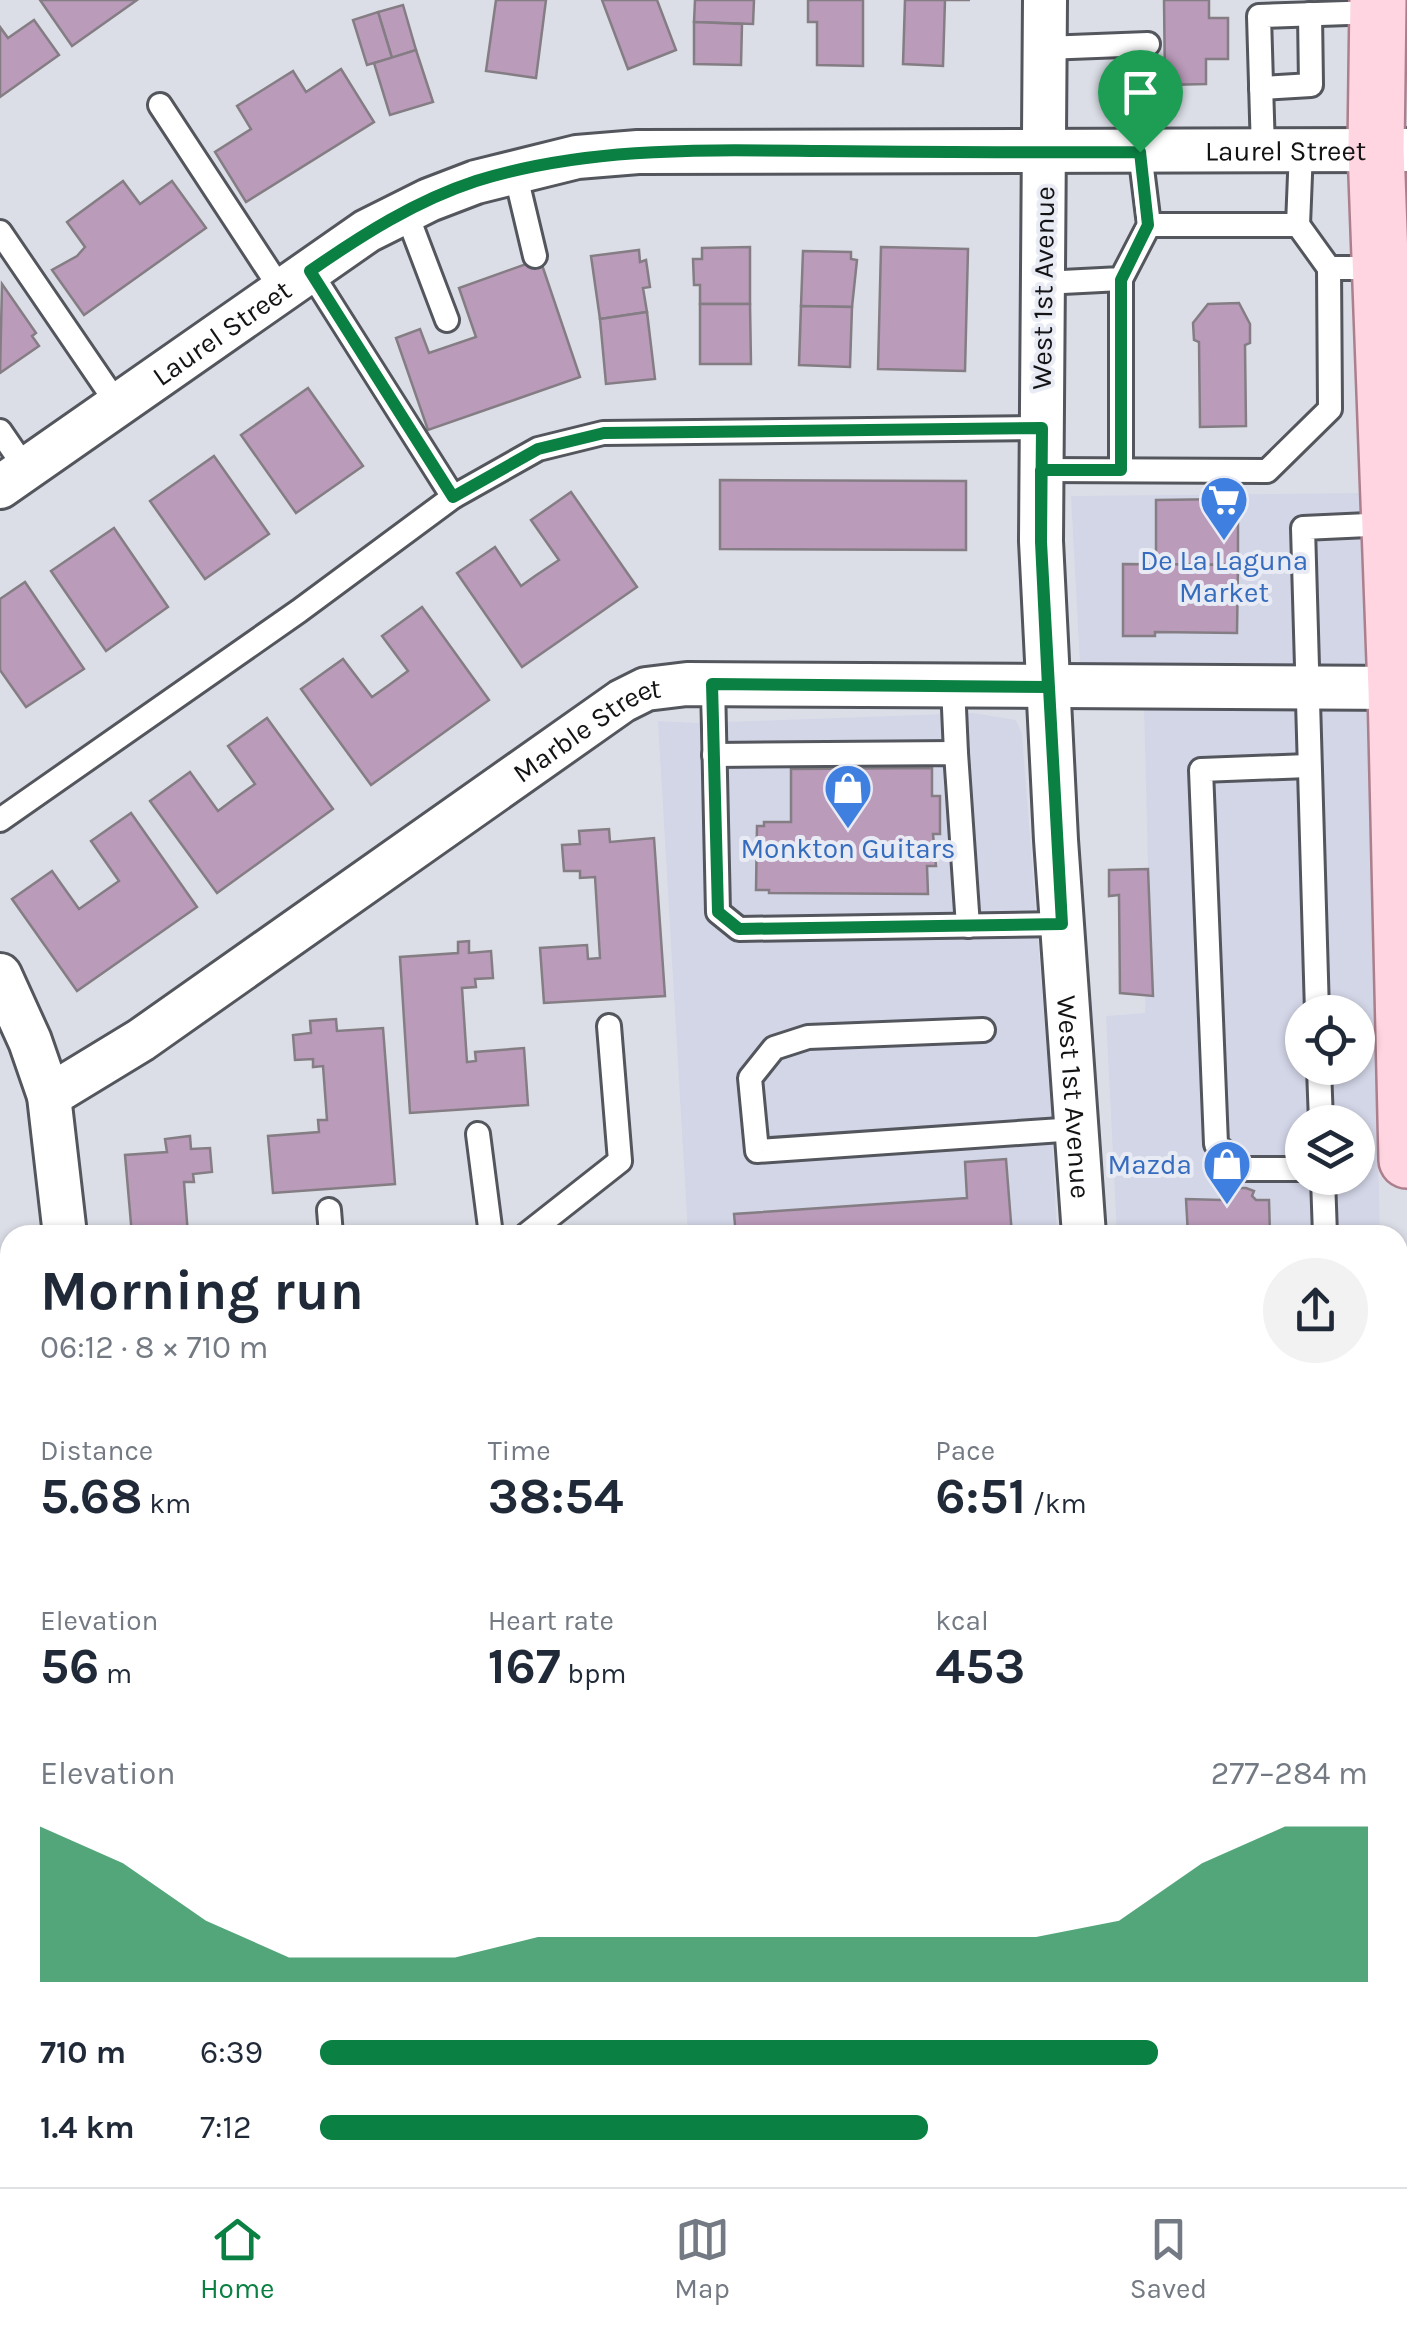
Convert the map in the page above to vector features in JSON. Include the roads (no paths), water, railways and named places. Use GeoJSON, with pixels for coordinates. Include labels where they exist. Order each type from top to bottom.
{"type":"FeatureCollection","features":[{"type":"Feature","properties":{"kind":"main road"},"geometry":{"type":"LineString","coordinates":[[1378,6],[1391,150],[1355,268],[1358,409],[1390,524],[1401,688],[1407,1160]]}},
{"type":"Feature","properties":{"kind":"street","name":"West 1st Avenue"},"geometry":{"type":"LineString","coordinates":[[1045,0],[1041,542],[1083,1225]]}},
{"type":"Feature","properties":{"kind":"street","name":"Laurel Street"},"geometry":{"type":"LineString","coordinates":[[13,478],[367,231],[476,182],[577,157],[638,152],[1391,150]]}},
{"type":"Feature","properties":{"kind":"street","name":"Marble Street"},"geometry":{"type":"LineString","coordinates":[[50,1096],[140,1040],[622,701],[646,689],[712,684],[1401,688]]}},
{"type":"Feature","properties":{"kind":"street"},"geometry":{"type":"LineString","coordinates":[[0,975],[50,1096],[64,1225]]}},
{"type":"Feature","properties":{"kind":"lane"},"geometry":{"type":"LineString","coordinates":[[1298,225],[1282,150],[1261,88],[1259,16],[1378,6]]}},
{"type":"Feature","properties":{"kind":"lane"},"geometry":{"type":"LineString","coordinates":[[1261,88],[1312,85],[1310,14]]}},
{"type":"Feature","properties":{"kind":"lane"},"geometry":{"type":"LineString","coordinates":[[1045,48],[1148,44]]}},
{"type":"Feature","properties":{"kind":"lane"},"geometry":{"type":"LineString","coordinates":[[160,106],[296,281],[453,497]]}},
{"type":"Feature","properties":{"kind":"lane"},"geometry":{"type":"LineString","coordinates":[[1121,470],[1121,280],[1148,225],[1140,152]]}},
{"type":"Feature","properties":{"kind":"lane"},"geometry":{"type":"LineString","coordinates":[[514,172],[535,256]]}},
{"type":"Feature","properties":{"kind":"lane"},"geometry":{"type":"LineString","coordinates":[[406,212],[446,320]]}},
{"type":"Feature","properties":{"kind":"lane"},"geometry":{"type":"LineString","coordinates":[[1148,225],[1298,225],[1355,268]]}},
{"type":"Feature","properties":{"kind":"lane"},"geometry":{"type":"LineString","coordinates":[[0,232],[118,405]]}},
{"type":"Feature","properties":{"kind":"lane"},"geometry":{"type":"LineString","coordinates":[[1042,283],[1121,280]]}},
{"type":"Feature","properties":{"kind":"lane"},"geometry":{"type":"LineString","coordinates":[[1041,470],[1267,471],[1358,409]]}},
{"type":"Feature","properties":{"kind":"lane"},"geometry":{"type":"LineString","coordinates":[[0,820],[299,612],[453,497],[538,449],[604,433],[1042,428]]}},
{"type":"Feature","properties":{"kind":"lane"},"geometry":{"type":"LineString","coordinates":[[0,431],[13,478]]}},
{"type":"Feature","properties":{"kind":"lane"},"geometry":{"type":"LineString","coordinates":[[1316,995],[1303,528],[1390,524]]}},
{"type":"Feature","properties":{"kind":"lane"},"geometry":{"type":"LineString","coordinates":[[712,684],[718,912],[739,929],[1062,924]]}},
{"type":"Feature","properties":{"kind":"lane"},"geometry":{"type":"LineString","coordinates":[[953,686],[968,926]]}},
{"type":"Feature","properties":{"kind":"lane"},"geometry":{"type":"LineString","coordinates":[[714,755],[956,753]]}},
{"type":"Feature","properties":{"kind":"lane"},"geometry":{"type":"LineString","coordinates":[[1285,1170],[1242,1170],[1216,1144],[1201,770],[1308,766]]}},
{"type":"Feature","properties":{"kind":"lane"},"geometry":{"type":"LineString","coordinates":[[539,1225],[620,1161],[609,1026]]}},
{"type":"Feature","properties":{"kind":"lane"},"geometry":{"type":"LineString","coordinates":[[983,1030],[808,1037],[774,1048],[750,1078],[756,1151],[1076,1129]]}},
{"type":"Feature","properties":{"kind":"lane"},"geometry":{"type":"LineString","coordinates":[[478,1134],[490,1225]]}},
{"type":"Feature","properties":{"kind":"lane"},"geometry":{"type":"LineString","coordinates":[[1324,1195],[1325,1225]]}},
{"type":"Feature","properties":{"kind":"lane"},"geometry":{"type":"LineString","coordinates":[[330,1210],[331,1225]]}},
{"type":"Feature","properties":{"kind":"place","name":"De La Laguna Market"},"geometry":{"type":"Point","coordinates":[1224,542]}},
{"type":"Feature","properties":{"kind":"place","name":"Monkton Guitars"},"geometry":{"type":"Point","coordinates":[848,830]}},
{"type":"Feature","properties":{"kind":"place","name":"Mazda"},"geometry":{"type":"Point","coordinates":[1227,1206]}}]}
